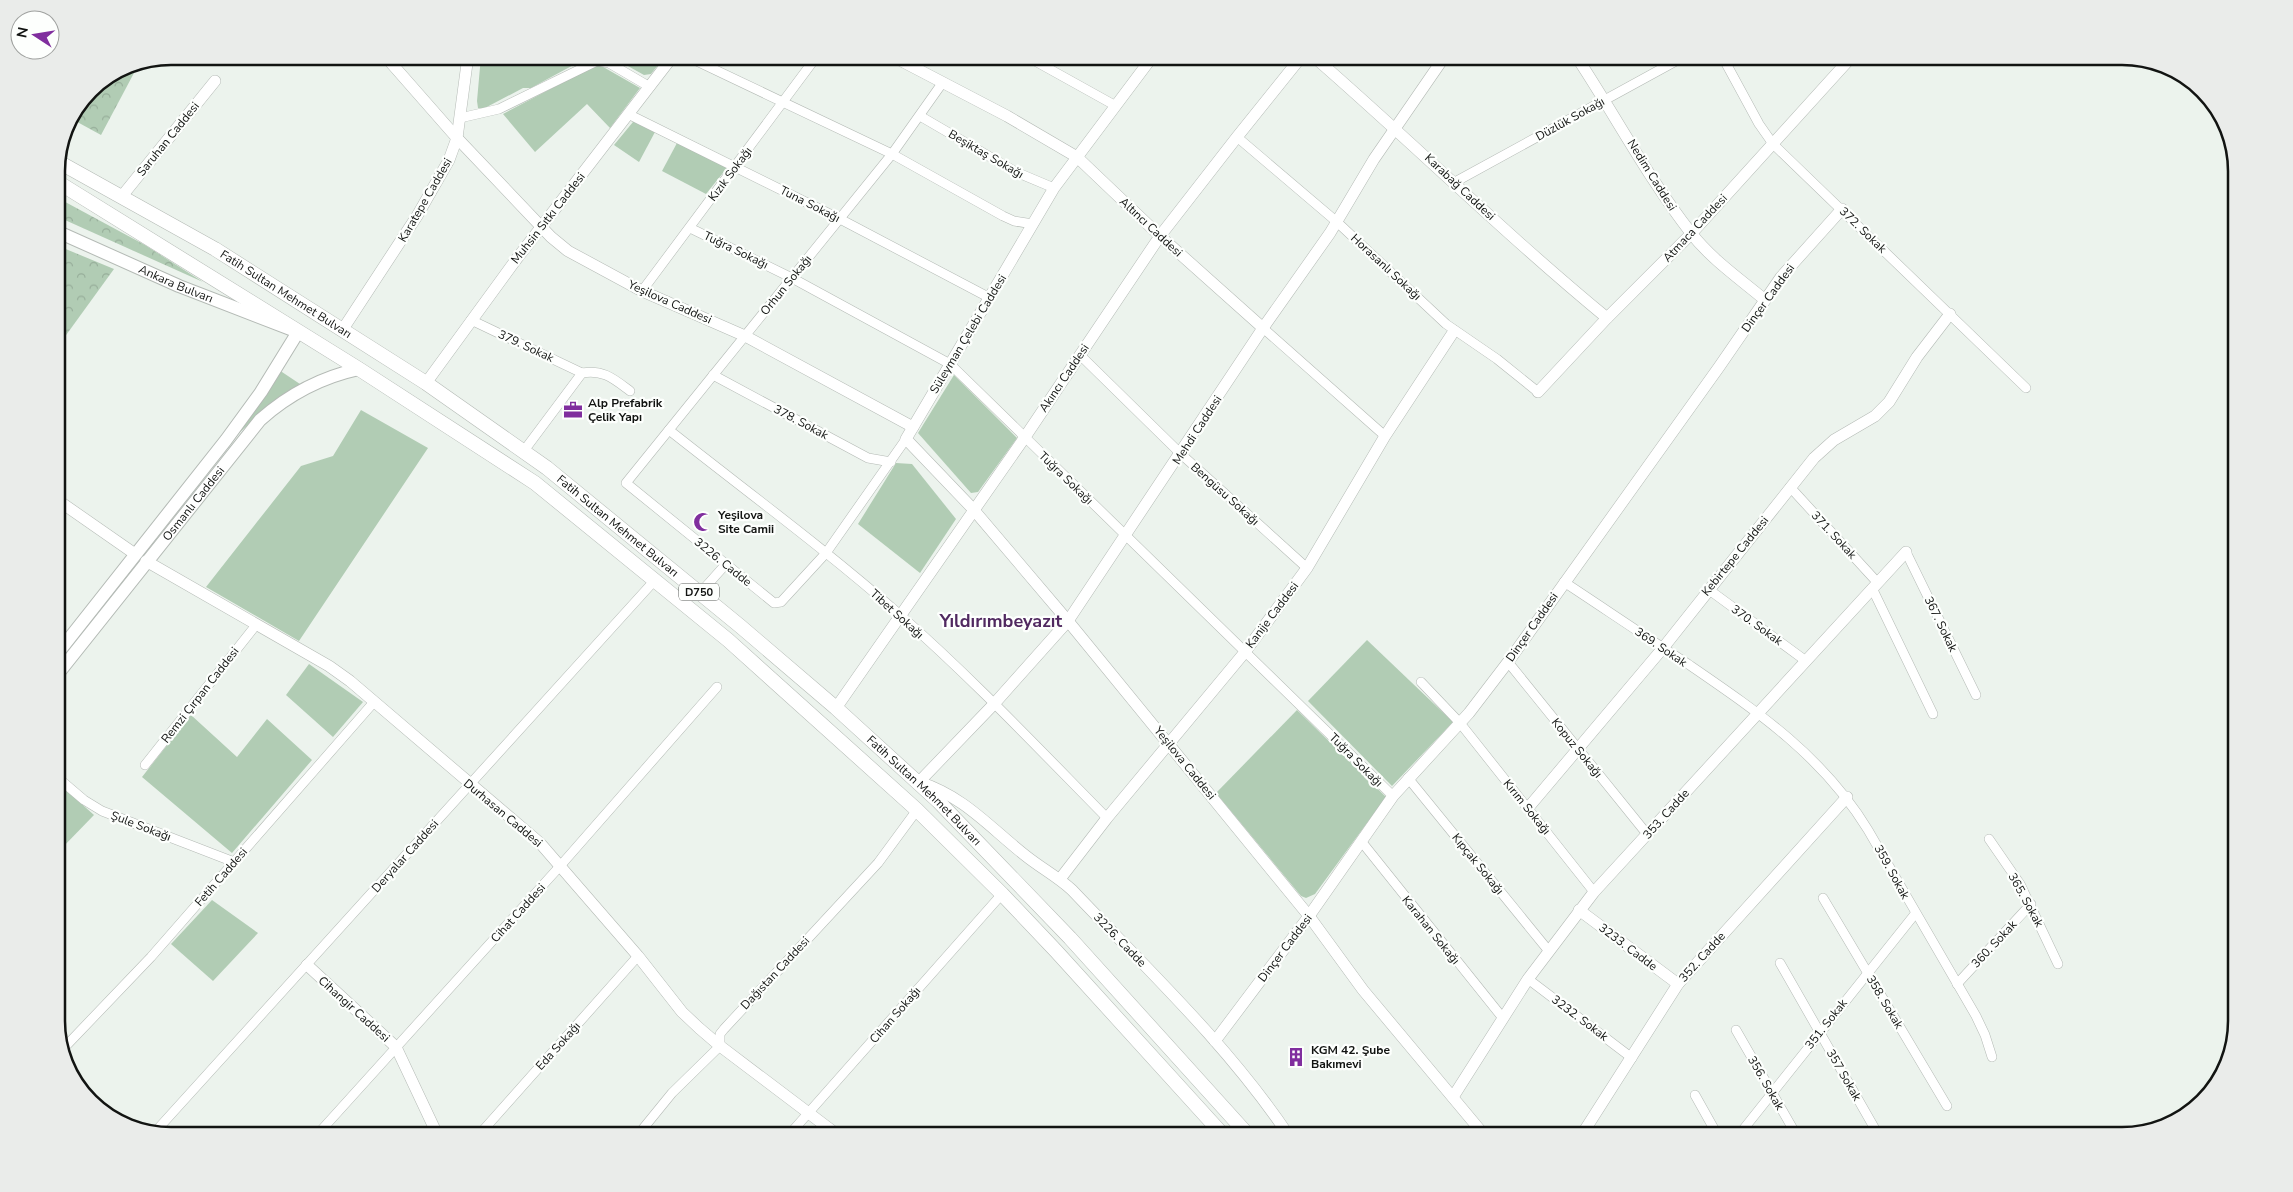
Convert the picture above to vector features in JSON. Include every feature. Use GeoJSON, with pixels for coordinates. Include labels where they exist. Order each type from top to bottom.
{"type":"FeatureCollection","features":[{"type":"Feature","properties":{"kind":"highway","name":"Fatih Sultan Mehmet Bulvarı"},"geometry":{"type":"LineString","coordinates":[[65,165],[215,249],[426,383],[547,468],[700,593],[836,708],[919,782],[1070,938],[1241,1127]]}},
{"type":"Feature","properties":{"kind":"highway","name":"Fatih Sultan Mehmet Bulvarı"},"geometry":{"type":"LineString","coordinates":[[65,187],[359,369],[535,483],[728,640],[917,810],[1002,894],[1216,1127]]}},
{"type":"Feature","properties":{"kind":"main road","name":"Ankara Bulvarı"},"geometry":{"type":"LineString","coordinates":[[65,235],[179,286],[298,332]]}},
{"type":"Feature","properties":{"kind":"main road","name":"Osmanlı Caddesi"},"geometry":{"type":"LineString","coordinates":[[65,663],[249,410],[298,332]]}},
{"type":"Feature","properties":{"kind":"main road","name":"Osmanlı Caddesi"},"geometry":{"type":"LineString","coordinates":[[65,644],[271,410],[304,388],[341,373],[359,369]]}},
{"type":"Feature","properties":{"kind":"street","name":"Yeşilova Caddesi"},"geometry":{"type":"LineString","coordinates":[[393,65],[457,138],[542,227],[568,251],[642,291],[745,336],[913,427]]}},
{"type":"Feature","properties":{"kind":"street","name":"Karatepe Caddesi"},"geometry":{"type":"LineString","coordinates":[[343,329],[417,216],[449,160],[457,138],[467,65]]}},
{"type":"Feature","properties":{"kind":"street"},"geometry":{"type":"LineString","coordinates":[[460,118],[499,109],[589,65]]}},
{"type":"Feature","properties":{"kind":"street"},"geometry":{"type":"LineString","coordinates":[[612,65],[650,87]]}},
{"type":"Feature","properties":{"kind":"street","name":"Muhsin Sıtkı Caddesi"},"geometry":{"type":"LineString","coordinates":[[426,383],[471,320],[666,65]]}},
{"type":"Feature","properties":{"kind":"street"},"geometry":{"type":"LineString","coordinates":[[705,65],[892,154],[1003,216],[1014,221],[1033,224]]}},
{"type":"Feature","properties":{"kind":"street","name":"Kızık Sokağı"},"geometry":{"type":"LineString","coordinates":[[642,291],[810,65]]}},
{"type":"Feature","properties":{"kind":"street","name":"Altıncı Caddesi"},"geometry":{"type":"LineString","coordinates":[[910,65],[1007,116],[1077,157],[1160,236],[1385,436]]}},
{"type":"Feature","properties":{"kind":"street"},"geometry":{"type":"LineString","coordinates":[[1042,65],[1116,106]]}},
{"type":"Feature","properties":{"kind":"street","name":"Süleyman Çelebi Caddesi"},"geometry":{"type":"LineString","coordinates":[[774,602],[781,602],[787,598],[826,553],[891,462],[1054,188],[1146,65]]}},
{"type":"Feature","properties":{"kind":"street","name":"Akıncı Caddesi"},"geometry":{"type":"LineString","coordinates":[[836,708],[1025,437],[1160,236],[1295,65]]}},
{"type":"Feature","properties":{"kind":"street","name":"Karabağ Caddesi"},"geometry":{"type":"LineString","coordinates":[[1323,65],[1396,128],[1539,260],[1608,318]]}},
{"type":"Feature","properties":{"kind":"street","name":"Mehdi Caddesi"},"geometry":{"type":"LineString","coordinates":[[919,782],[994,704],[1068,621],[1181,454],[1263,328],[1337,222],[1374,158],[1439,65]]}},
{"type":"Feature","properties":{"kind":"street","name":"Nedim Caddesi"},"geometry":{"type":"LineString","coordinates":[[1582,65],[1672,208],[1691,234],[1718,261],[1765,300]]}},
{"type":"Feature","properties":{"kind":"street","name":"Düzlük Sokağı"},"geometry":{"type":"LineString","coordinates":[[1454,182],[1669,65]]}},
{"type":"Feature","properties":{"kind":"street","name":"372. Sokak"},"geometry":{"type":"LineString","coordinates":[[1727,65],[1759,124],[1773,144],[2026,388]]}},
{"type":"Feature","properties":{"kind":"street","name":"Atmaca Caddesi"},"geometry":{"type":"LineString","coordinates":[[1538,392],[1691,234],[1844,65]]}},
{"type":"Feature","properties":{"kind":"street","name":"Saruhan Caddesi"},"geometry":{"type":"LineString","coordinates":[[122,196],[215,81]]}},
{"type":"Feature","properties":{"kind":"street","name":"Orhun Sokağı"},"geometry":{"type":"LineString","coordinates":[[626,484],[892,154],[943,82]]}},
{"type":"Feature","properties":{"kind":"street","name":"Tuna Sokağı"},"geometry":{"type":"LineString","coordinates":[[628,114],[736,166],[990,298]]}},
{"type":"Feature","properties":{"kind":"street","name":"Beşiktaş Sokağı"},"geometry":{"type":"LineString","coordinates":[[920,116],[1016,172],[1054,188]]}},
{"type":"Feature","properties":{"kind":"street","name":"Horasanlı Sokağı"},"geometry":{"type":"LineString","coordinates":[[1237,137],[1337,222],[1454,331],[1491,354],[1538,392]]}},
{"type":"Feature","properties":{"kind":"street","name":"Dinçer Caddesi"},"geometry":{"type":"LineString","coordinates":[[1215,1041],[1309,916],[1393,796],[1460,723],[1508,662],[1791,265],[1842,209]]}},
{"type":"Feature","properties":{"kind":"street","name":"Tuğra Sokağı"},"geometry":{"type":"LineString","coordinates":[[690,228],[792,278],[950,364],[1393,796]]}},
{"type":"Feature","properties":{"kind":"street","name":"Kebirtepe Caddesi"},"geometry":{"type":"LineString","coordinates":[[1528,808],[1663,648],[1790,487],[1824,448],[1874,416],[1889,402],[1917,357],[1950,314]]}},
{"type":"Feature","properties":{"kind":"street","name":"379. Sokak"},"geometry":{"type":"LineString","coordinates":[[471,320],[582,372]]}},
{"type":"Feature","properties":{"kind":"street","name":"Kanije Caddesi"},"geometry":{"type":"LineString","coordinates":[[1060,878],[1107,818],[1245,652],[1307,568],[1385,436],[1454,331]]}},
{"type":"Feature","properties":{"kind":"street","name":"Bengüsu Sokağı"},"geometry":{"type":"LineString","coordinates":[[1080,355],[1181,454],[1307,568]]}},
{"type":"Feature","properties":{"kind":"street"},"geometry":{"type":"LineString","coordinates":[[523,452],[582,372],[604,373],[630,391]]}},
{"type":"Feature","properties":{"kind":"street","name":"378. Sokak"},"geometry":{"type":"LineString","coordinates":[[713,375],[868,458],[891,462]]}},
{"type":"Feature","properties":{"kind":"street","name":"Tibet Sokağı"},"geometry":{"type":"LineString","coordinates":[[669,430],[826,553],[900,615],[994,704],[1107,818]]}},
{"type":"Feature","properties":{"kind":"street","name":"Yeşilova Caddesi"},"geometry":{"type":"LineString","coordinates":[[906,439],[973,509],[1068,621],[1309,916],[1354,978],[1478,1127]]}},
{"type":"Feature","properties":{"kind":"street","name":"3226. Cadde"},"geometry":{"type":"LineString","coordinates":[[626,484],[774,602]]}},
{"type":"Feature","properties":{"kind":"street","name":"371. Sokak"},"geometry":{"type":"LineString","coordinates":[[1790,487],[1875,585]]}},
{"type":"Feature","properties":{"kind":"street","name":"Durhasan Caddesi"},"geometry":{"type":"LineString","coordinates":[[65,505],[141,557],[328,666],[374,702],[470,785],[526,829],[561,865],[638,956],[682,1012],[720,1046],[827,1127]]}},
{"type":"Feature","properties":{"kind":"street","name":"353. Cadde"},"geometry":{"type":"LineString","coordinates":[[1453,1097],[1528,978],[1579,910],[1906,552]]}},
{"type":"Feature","properties":{"kind":"street","name":"367. Sokak"},"geometry":{"type":"LineString","coordinates":[[1906,552],[1976,695]]}},
{"type":"Feature","properties":{"kind":"street"},"geometry":{"type":"LineString","coordinates":[[700,593],[726,564]]}},
{"type":"Feature","properties":{"kind":"street","name":"Deryalar Caddesi"},"geometry":{"type":"LineString","coordinates":[[160,1126],[654,580]]}},
{"type":"Feature","properties":{"kind":"street","name":"369. Sokak"},"geometry":{"type":"LineString","coordinates":[[1564,582],[1758,712]]}},
{"type":"Feature","properties":{"kind":"street"},"geometry":{"type":"LineString","coordinates":[[1875,585],[1933,714]]}},
{"type":"Feature","properties":{"kind":"street","name":"370. Sokak"},"geometry":{"type":"LineString","coordinates":[[1708,589],[1806,661]]}},
{"type":"Feature","properties":{"kind":"street","name":"Remzi Çırpan Caddesi"},"geometry":{"type":"LineString","coordinates":[[145,765],[256,625]]}},
{"type":"Feature","properties":{"kind":"street","name":"Kopuz Sokağı"},"geometry":{"type":"LineString","coordinates":[[1508,662],[1647,834]]}},
{"type":"Feature","properties":{"kind":"street"},"geometry":{"type":"LineString","coordinates":[[1421,682],[1460,723]]}},
{"type":"Feature","properties":{"kind":"street","name":"Cihat Caddesi"},"geometry":{"type":"LineString","coordinates":[[324,1127],[561,865],[717,687]]}},
{"type":"Feature","properties":{"kind":"street","name":"Fetih Caddesi"},"geometry":{"type":"LineString","coordinates":[[68,1044],[151,957],[374,702]]}},
{"type":"Feature","properties":{"kind":"street","name":"359. Sokak"},"geometry":{"type":"LineString","coordinates":[[1758,712],[1794,741],[1847,797],[1957,984],[1985,1035],[1992,1057]]}},
{"type":"Feature","properties":{"kind":"street","name":"Kırım Sokağı"},"geometry":{"type":"LineString","coordinates":[[1460,723],[1594,892]]}},
{"type":"Feature","properties":{"kind":"street","name":"Kıpçak Sokağı"},"geometry":{"type":"LineString","coordinates":[[1408,778],[1548,950]]}},
{"type":"Feature","properties":{"kind":"street","name":"3226. Cadde"},"geometry":{"type":"LineString","coordinates":[[919,782],[941,789],[961,801],[1027,857],[1060,878],[1215,1041],[1256,1090],[1282,1127]]}},
{"type":"Feature","properties":{"kind":"street","name":"Şule Sokağı"},"geometry":{"type":"LineString","coordinates":[[65,784],[84,800],[102,811],[234,862]]}},
{"type":"Feature","properties":{"kind":"street","name":"352. Cadde"},"geometry":{"type":"LineString","coordinates":[[1587,1127],[1678,984],[1847,797]]}},
{"type":"Feature","properties":{"kind":"street","name":"Dağıstan Caddesi"},"geometry":{"type":"LineString","coordinates":[[644,1127],[672,1093],[720,1046],[720,1034],[724,1029],[878,863],[917,810]]}},
{"type":"Feature","properties":{"kind":"street","name":"365. Sokak"},"geometry":{"type":"LineString","coordinates":[[1989,839],[2031,904],[2058,964]]}},
{"type":"Feature","properties":{"kind":"street","name":"Karahan Sokağı"},"geometry":{"type":"LineString","coordinates":[[1361,842],[1502,1017]]}},
{"type":"Feature","properties":{"kind":"street","name":"Cihan Sokağı"},"geometry":{"type":"LineString","coordinates":[[796,1127],[1002,894]]}},
{"type":"Feature","properties":{"kind":"street","name":"358. Sokak"},"geometry":{"type":"LineString","coordinates":[[1823,898],[1947,1106]]}},
{"type":"Feature","properties":{"kind":"street","name":"360. Sokak"},"geometry":{"type":"LineString","coordinates":[[1957,984],[2031,904]]}},
{"type":"Feature","properties":{"kind":"street","name":"3233. Cadde"},"geometry":{"type":"LineString","coordinates":[[1579,910],[1678,984]]}},
{"type":"Feature","properties":{"kind":"street","name":"351. Sokak"},"geometry":{"type":"LineString","coordinates":[[1745,1127],[1915,914]]}},
{"type":"Feature","properties":{"kind":"street","name":"Eda Sokağı"},"geometry":{"type":"LineString","coordinates":[[486,1127],[638,956]]}},
{"type":"Feature","properties":{"kind":"street","name":"357 Sokak"},"geometry":{"type":"LineString","coordinates":[[1780,963],[1874,1127]]}},
{"type":"Feature","properties":{"kind":"street","name":"Cihangir Caddesi"},"geometry":{"type":"LineString","coordinates":[[306,965],[396,1047],[434,1127]]}},
{"type":"Feature","properties":{"kind":"street","name":"3232. Sokak"},"geometry":{"type":"LineString","coordinates":[[1528,978],[1632,1058]]}},
{"type":"Feature","properties":{"kind":"street","name":"356. Sokak"},"geometry":{"type":"LineString","coordinates":[[1736,1030],[1792,1127]]}},
{"type":"Feature","properties":{"kind":"street"},"geometry":{"type":"LineString","coordinates":[[1695,1095],[1713,1127]]}},
{"type":"Feature","properties":{"kind":"green space"},"geometry":{"type":"Polygon","coordinates":[[[480,65],[573,65],[531,88],[523,88],[483,109],[478,108],[480,65]]]}},
{"type":"Feature","properties":{"kind":"green space"},"geometry":{"type":"Polygon","coordinates":[[[596,65],[600,65],[640,88],[610,128],[587,104],[535,152],[503,114],[596,65]]]}},
{"type":"Feature","properties":{"kind":"green space"},"geometry":{"type":"Polygon","coordinates":[[[626,65],[658,65],[651,74],[644,75],[626,65]]]}},
{"type":"Feature","properties":{"kind":"green space"},"geometry":{"type":"Polygon","coordinates":[[[133,72],[134,73],[101,135],[77,122],[79,118],[101,91],[118,79],[133,72]]]}},
{"type":"Feature","properties":{"kind":"green space"},"geometry":{"type":"Polygon","coordinates":[[[633,122],[637,122],[655,132],[639,162],[614,145],[633,122]]]}},
{"type":"Feature","properties":{"kind":"green space"},"geometry":{"type":"Polygon","coordinates":[[[677,143],[727,168],[706,194],[662,171],[677,143]]]}},
{"type":"Feature","properties":{"kind":"green space"},"geometry":{"type":"Polygon","coordinates":[[[65,202],[145,245],[203,282],[65,220],[65,202]]]}},
{"type":"Feature","properties":{"kind":"green space"},"geometry":{"type":"Polygon","coordinates":[[[65,249],[114,269],[65,337],[65,249]]]}},
{"type":"Feature","properties":{"kind":"green space"},"geometry":{"type":"Polygon","coordinates":[[[279,370],[300,384],[270,404],[238,434],[279,370]]]}},
{"type":"Feature","properties":{"kind":"green space"},"geometry":{"type":"Polygon","coordinates":[[[954,375],[1017,438],[978,492],[971,493],[918,433],[954,375]]]}},
{"type":"Feature","properties":{"kind":"green space"},"geometry":{"type":"Polygon","coordinates":[[[361,410],[428,448],[299,641],[206,587],[301,466],[333,456],[361,410]]]}},
{"type":"Feature","properties":{"kind":"green space"},"geometry":{"type":"Polygon","coordinates":[[[896,463],[912,464],[956,519],[920,573],[858,524],[896,463]]]}},
{"type":"Feature","properties":{"kind":"green space"},"geometry":{"type":"Polygon","coordinates":[[[1367,640],[1453,722],[1392,786],[1308,701],[1367,640]]]}},
{"type":"Feature","properties":{"kind":"green space"},"geometry":{"type":"Polygon","coordinates":[[[309,664],[363,702],[333,737],[286,695],[309,664]]]}},
{"type":"Feature","properties":{"kind":"green space"},"geometry":{"type":"Polygon","coordinates":[[[1297,710],[1386,797],[1315,894],[1306,898],[1301,896],[1216,793],[1297,710]]]}},
{"type":"Feature","properties":{"kind":"green space"},"geometry":{"type":"Polygon","coordinates":[[[191,715],[237,757],[267,719],[312,760],[232,853],[142,777],[191,715]]]}},
{"type":"Feature","properties":{"kind":"green space"},"geometry":{"type":"Polygon","coordinates":[[[65,789],[94,815],[65,845],[65,789]]]}},
{"type":"Feature","properties":{"kind":"green space"},"geometry":{"type":"Polygon","coordinates":[[[212,900],[258,933],[213,981],[171,944],[212,900]]]}},
{"type":"Feature","properties":{"kind":"place","name":"Alp Prefabrik Çelik Yapı"},"geometry":{"type":"Point","coordinates":[573,410]}},
{"type":"Feature","properties":{"kind":"place","name":"Yeşilova Site Camii"},"geometry":{"type":"Point","coordinates":[703,522]}},
{"type":"Feature","properties":{"kind":"place","name":"KGM 42. Şube Bakımevi"},"geometry":{"type":"Point","coordinates":[1296,1057]}},
{"type":"Feature","properties":{"kind":"district","name":"Yıldırımbeyazıt"},"geometry":{"type":"Point","coordinates":[1001,621]}}]}
